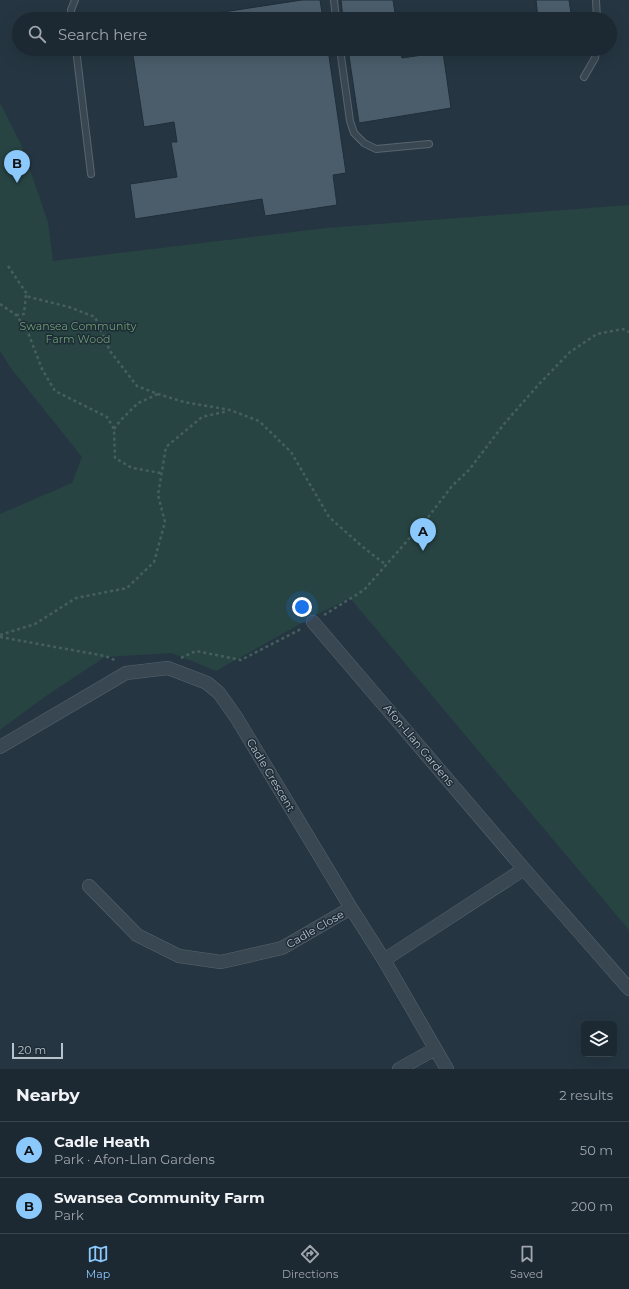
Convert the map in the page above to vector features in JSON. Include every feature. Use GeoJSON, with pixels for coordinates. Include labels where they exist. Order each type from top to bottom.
{"type":"FeatureCollection","features":[{"type":"Feature","properties":{"kind":"street","name":"Afon-Llan Gardens"},"geometry":{"type":"LineString","coordinates":[[313,622],[524,869],[629,989]]}},
{"type":"Feature","properties":{"kind":"street","name":"Cadle Crescent"},"geometry":{"type":"LineString","coordinates":[[0,747],[126,673],[168,668],[207,683],[219,693],[236,717],[384,960],[447,1069]]}},
{"type":"Feature","properties":{"kind":"street"},"geometry":{"type":"LineString","coordinates":[[384,960],[524,869]]}},
{"type":"Feature","properties":{"kind":"street","name":"Cadle Close"},"geometry":{"type":"LineString","coordinates":[[89,886],[137,935],[179,956],[221,962],[282,948],[351,908]]}},
{"type":"Feature","properties":{"kind":"street"},"geometry":{"type":"LineString","coordinates":[[399,1069],[435,1049]]}},
{"type":"Feature","properties":{"kind":"lane"},"geometry":{"type":"LineString","coordinates":[[71,12],[76,0]]}},
{"type":"Feature","properties":{"kind":"lane"},"geometry":{"type":"LineString","coordinates":[[334,0],[335,12]]}},
{"type":"Feature","properties":{"kind":"lane"},"geometry":{"type":"LineString","coordinates":[[596,0],[597,12]]}},
{"type":"Feature","properties":{"kind":"lane"},"geometry":{"type":"LineString","coordinates":[[77,56],[92,174]]}},
{"type":"Feature","properties":{"kind":"lane"},"geometry":{"type":"LineString","coordinates":[[341,56],[350,121],[354,133],[364,143],[376,149],[429,144]]}},
{"type":"Feature","properties":{"kind":"lane"},"geometry":{"type":"LineString","coordinates":[[584,77],[595,56]]}},
{"type":"Feature","properties":{"kind":"path"},"geometry":{"type":"LineString","coordinates":[[8,266],[29,298],[70,307],[95,317],[110,351],[136,386],[184,402],[230,410],[259,421],[291,452],[329,518],[385,564]]}},
{"type":"Feature","properties":{"kind":"path"},"geometry":{"type":"LineString","coordinates":[[16,315],[24,314],[26,294]]}},
{"type":"Feature","properties":{"kind":"path"},"geometry":{"type":"LineString","coordinates":[[0,304],[16,315],[27,330],[42,369],[55,391],[107,418],[114,430],[115,458],[132,468],[161,473]]}},
{"type":"Feature","properties":{"kind":"path"},"geometry":{"type":"LineString","coordinates":[[168,668],[182,657],[196,650],[241,660],[313,622],[364,590],[385,564],[429,516],[452,486],[469,470],[504,424],[539,384],[570,352],[597,334],[623,329],[629,332]]}},
{"type":"Feature","properties":{"kind":"path"},"geometry":{"type":"LineString","coordinates":[[114,430],[120,421],[138,403],[158,394]]}},
{"type":"Feature","properties":{"kind":"path"},"geometry":{"type":"LineString","coordinates":[[0,636],[35,624],[76,598],[127,588],[154,562],[166,522],[158,495],[166,447],[202,417],[230,410]]}},
{"type":"Feature","properties":{"kind":"path"},"geometry":{"type":"LineString","coordinates":[[0,636],[105,656]]}},
{"type":"Feature","properties":{"kind":"green space","name":"Swansea Community Farm Wood"},"geometry":{"type":"Polygon","coordinates":[[[0,103],[21,144],[48,222],[53,261],[326,228],[629,205],[629,930],[350,598],[216,671],[172,653],[105,657],[46,696],[0,730],[0,514],[72,483],[82,457],[10,367],[0,351],[0,103]]]}},
{"type":"Feature","properties":{"kind":"building"},"geometry":{"type":"Polygon","coordinates":[[[302,0],[320,0],[322,12],[223,12],[302,0]]]}},
{"type":"Feature","properties":{"kind":"building"},"geometry":{"type":"Polygon","coordinates":[[[341,0],[393,0],[395,12],[342,12],[341,0]]]}},
{"type":"Feature","properties":{"kind":"building"},"geometry":{"type":"Polygon","coordinates":[[[536,0],[569,0],[571,12],[537,12],[536,0]]]}},
{"type":"Feature","properties":{"kind":"building"},"geometry":{"type":"Polygon","coordinates":[[[133,56],[329,56],[346,173],[333,175],[337,205],[265,216],[262,199],[135,219],[130,184],[177,177],[171,142],[177,142],[174,122],[144,127],[133,56]]]}},
{"type":"Feature","properties":{"kind":"building"},"geometry":{"type":"Polygon","coordinates":[[[349,56],[402,56],[402,58],[416,56],[444,56],[451,108],[359,123],[349,56]]]}},
{"type":"Feature","properties":{"kind":"place","name":"Swansea Community Farm"},"geometry":{"type":"Point","coordinates":[17,183]}},
{"type":"Feature","properties":{"kind":"place","name":"Cadle Heath"},"geometry":{"type":"Point","coordinates":[423,551]}}]}
